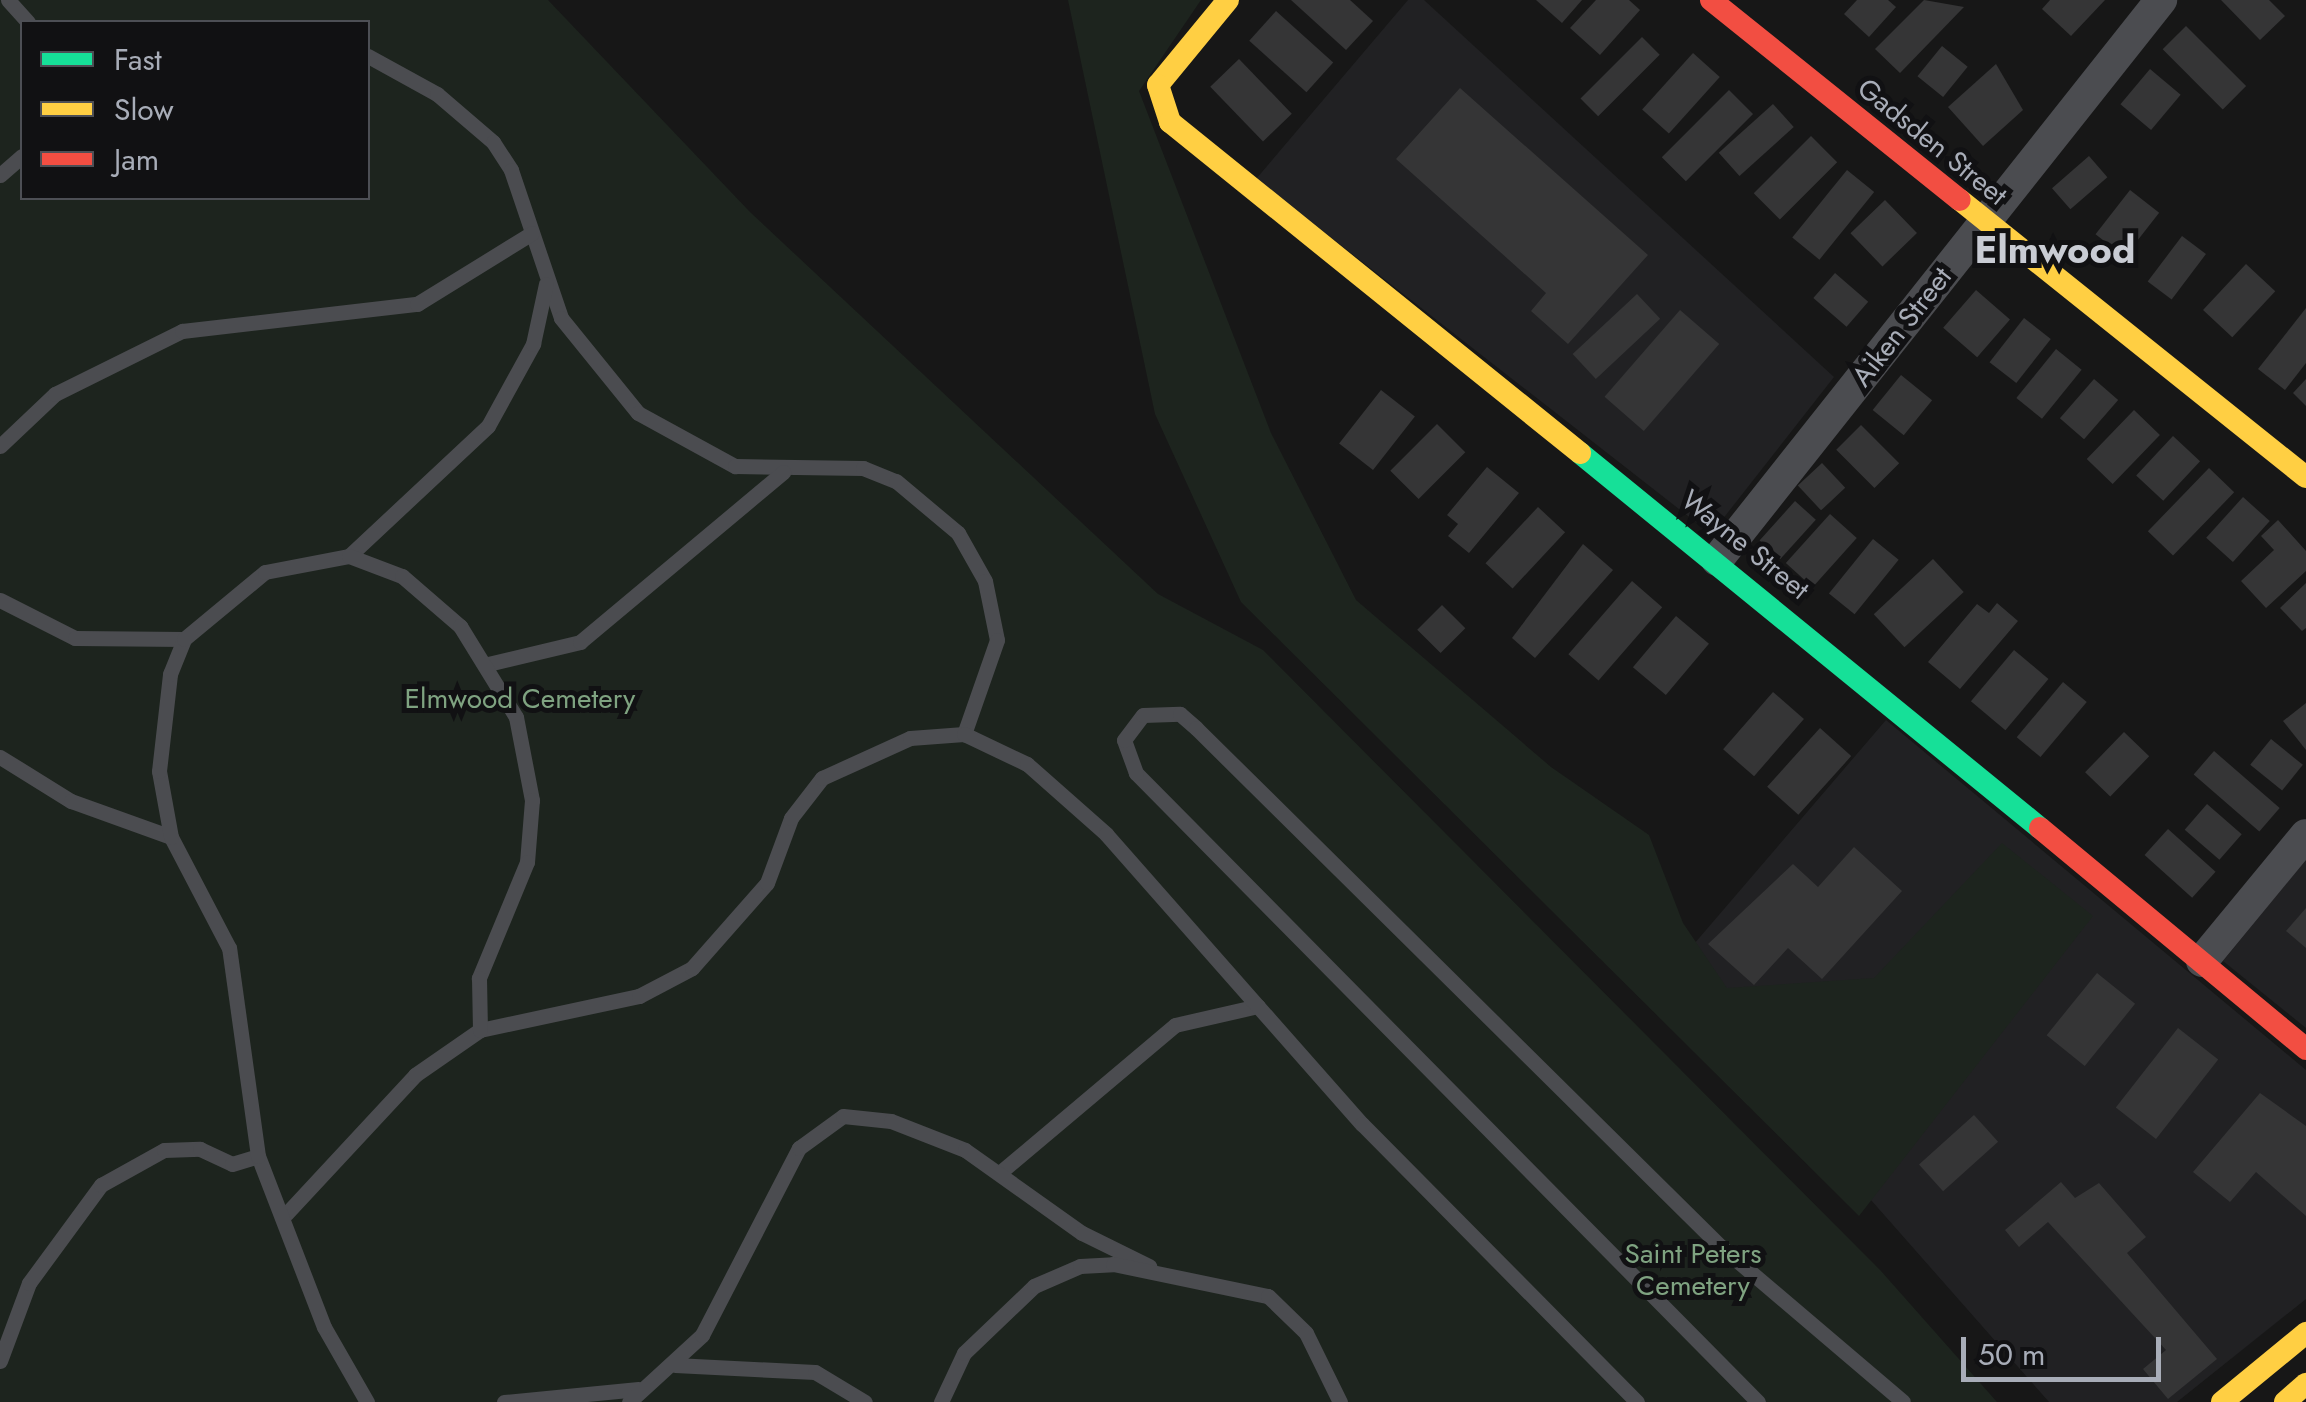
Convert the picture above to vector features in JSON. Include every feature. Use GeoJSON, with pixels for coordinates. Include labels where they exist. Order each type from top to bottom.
{"type":"FeatureCollection","features":[{"type":"Feature","properties":{"kind":"main road","name":"Wayne Street"},"geometry":{"type":"LineString","coordinates":[[1228,0],[1158,84],[1170,122],[1212,164],[1717,560],[2306,1049]]}},
{"type":"Feature","properties":{"kind":"main road","name":"Gadsden Street"},"geometry":{"type":"LineString","coordinates":[[1710,0],[1984,223],[2306,476]]}},
{"type":"Feature","properties":{"kind":"main road"},"geometry":{"type":"LineString","coordinates":[[2222,1402],[2306,1333]]}},
{"type":"Feature","properties":{"kind":"main road"},"geometry":{"type":"LineString","coordinates":[[2285,1402],[2306,1384]]}},
{"type":"Feature","properties":{"kind":"street","name":"Aiken Street"},"geometry":{"type":"LineString","coordinates":[[1717,560],[2161,0]]}},
{"type":"Feature","properties":{"kind":"street"},"geometry":{"type":"LineString","coordinates":[[2202,961],[2306,835]]}},
{"type":"Feature","properties":{"kind":"lane"},"geometry":{"type":"LineString","coordinates":[[8,0],[26,20]]}},
{"type":"Feature","properties":{"kind":"lane"},"geometry":{"type":"LineString","coordinates":[[370,57],[438,94],[493,142],[532,233],[546,282],[587,360],[638,414],[735,466],[783,472],[863,468],[896,481],[972,551],[996,640],[964,734]]}},
{"type":"Feature","properties":{"kind":"lane"},"geometry":{"type":"LineString","coordinates":[[0,175],[20,158]]}},
{"type":"Feature","properties":{"kind":"lane"},"geometry":{"type":"LineString","coordinates":[[1,441],[56,394],[182,331],[417,304],[532,233]]}},
{"type":"Feature","properties":{"kind":"lane"},"geometry":{"type":"LineString","coordinates":[[367,1402],[324,1327],[286,1214],[258,1156],[230,948],[172,837],[158,740],[184,638],[265,572],[349,556],[488,426],[533,344],[546,282]]}},
{"type":"Feature","properties":{"kind":"lane"},"geometry":{"type":"LineString","coordinates":[[488,664],[536,659],[592,635],[783,472]]}},
{"type":"Feature","properties":{"kind":"lane"},"geometry":{"type":"LineString","coordinates":[[349,556],[425,592],[488,664],[516,717],[532,800],[518,897],[479,978],[480,1030]]}},
{"type":"Feature","properties":{"kind":"lane"},"geometry":{"type":"LineString","coordinates":[[0,600],[75,638],[184,638]]}},
{"type":"Feature","properties":{"kind":"lane"},"geometry":{"type":"LineString","coordinates":[[1758,1402],[1136,774],[1124,740],[1144,715],[1166,711],[1188,721],[1720,1246],[1903,1402]]}},
{"type":"Feature","properties":{"kind":"lane"},"geometry":{"type":"LineString","coordinates":[[286,1214],[415,1075],[480,1030],[671,982],[714,949],[768,883],[791,818],[822,778],[910,738],[964,734],[1064,792],[1258,1006],[1638,1402]]}},
{"type":"Feature","properties":{"kind":"lane"},"geometry":{"type":"LineString","coordinates":[[0,756],[71,801],[172,837]]}},
{"type":"Feature","properties":{"kind":"lane"},"geometry":{"type":"LineString","coordinates":[[1003,1170],[1175,1024],[1258,1006]]}},
{"type":"Feature","properties":{"kind":"lane"},"geometry":{"type":"LineString","coordinates":[[504,1402],[634,1396],[675,1365],[727,1301],[799,1148],[830,1120],[891,1121],[1003,1170],[1082,1233],[1149,1266],[1268,1296],[1290,1311],[1340,1402]]}},
{"type":"Feature","properties":{"kind":"lane"},"geometry":{"type":"LineString","coordinates":[[0,1362],[29,1284],[101,1186],[164,1150],[200,1149],[232,1164],[258,1156]]}},
{"type":"Feature","properties":{"kind":"lane"},"geometry":{"type":"LineString","coordinates":[[941,1402],[964,1353],[1034,1286],[1080,1266],[1149,1266]]}},
{"type":"Feature","properties":{"kind":"lane"},"geometry":{"type":"LineString","coordinates":[[675,1365],[814,1372],[866,1402]]}},
{"type":"Feature","properties":{"kind":"shaded area"},"geometry":{"type":"Polygon","coordinates":[[[1408,0],[1424,0],[1834,377],[1711,534],[1256,179],[1408,0]]]}},
{"type":"Feature","properties":{"kind":"shaded area"},"geometry":{"type":"Polygon","coordinates":[[[1886,720],[2306,1070],[2306,1299],[2177,1402],[2049,1402],[1670,972],[1886,720]]]}},
{"type":"Feature","properties":{"kind":"shaded area"},"geometry":{"type":"Polygon","coordinates":[[[2306,859],[2306,1028],[2223,961],[2306,859]]]}},
{"type":"Feature","properties":{"kind":"green space","name":"Elmwood Cemetery"},"geometry":{"type":"Polygon","coordinates":[[[0,0],[548,0],[750,212],[1158,594],[1263,650],[1881,1271],[1997,1402],[0,1402],[0,0]]]}},
{"type":"Feature","properties":{"kind":"green space"},"geometry":{"type":"Polygon","coordinates":[[[1068,0],[1201,0],[1139,91],[1271,433],[1356,600],[1551,767],[1649,835],[1683,923],[1727,988],[1874,978],[2002,843],[2093,916],[1859,1216],[1241,602],[1155,414],[1068,0]]]}},
{"type":"Feature","properties":{"kind":"building"},"geometry":{"type":"Polygon","coordinates":[[[1291,0],[1350,0],[1373,21],[1346,50],[1291,0]]]}},
{"type":"Feature","properties":{"kind":"building"},"geometry":{"type":"Polygon","coordinates":[[[1536,0],[1582,0],[1562,23],[1536,0]]]}},
{"type":"Feature","properties":{"kind":"building"},"geometry":{"type":"Polygon","coordinates":[[[1596,0],[1629,0],[1640,10],[1600,55],[1570,28],[1596,0]]]}},
{"type":"Feature","properties":{"kind":"building"},"geometry":{"type":"Polygon","coordinates":[[[1857,0],[1888,0],[1896,7],[1869,37],[1844,14],[1857,0]]]}},
{"type":"Feature","properties":{"kind":"building"},"geometry":{"type":"Polygon","coordinates":[[[1924,0],[1964,7],[1900,73],[1875,49],[1924,0]]]}},
{"type":"Feature","properties":{"kind":"building"},"geometry":{"type":"Polygon","coordinates":[[[2050,0],[2105,0],[2071,36],[2042,9],[2050,0]]]}},
{"type":"Feature","properties":{"kind":"building"},"geometry":{"type":"Polygon","coordinates":[[[2221,0],[2269,0],[2285,16],[2260,40],[2221,0]]]}},
{"type":"Feature","properties":{"kind":"building"},"geometry":{"type":"Polygon","coordinates":[[[1276,11],[1333,63],[1306,92],[1249,41],[1276,11]]]}},
{"type":"Feature","properties":{"kind":"building"},"geometry":{"type":"Polygon","coordinates":[[[2186,26],[2246,86],[2223,109],[2163,49],[2186,26]]]}},
{"type":"Feature","properties":{"kind":"building"},"geometry":{"type":"Polygon","coordinates":[[[1642,37],[1660,55],[1598,116],[1580,99],[1642,37]]]}},
{"type":"Feature","properties":{"kind":"building"},"geometry":{"type":"Polygon","coordinates":[[[1942,46],[1968,67],[1943,97],[1917,76],[1942,46]]]}},
{"type":"Feature","properties":{"kind":"building"},"geometry":{"type":"Polygon","coordinates":[[[1693,53],[1720,77],[1669,134],[1642,109],[1693,53]]]}},
{"type":"Feature","properties":{"kind":"building"},"geometry":{"type":"Polygon","coordinates":[[[1239,59],[1292,114],[1263,141],[1210,87],[1239,59]]]}},
{"type":"Feature","properties":{"kind":"building"},"geometry":{"type":"Polygon","coordinates":[[[1996,64],[2023,110],[1983,146],[1948,107],[1996,64]]]}},
{"type":"Feature","properties":{"kind":"building"},"geometry":{"type":"Polygon","coordinates":[[[2150,69],[2181,95],[2151,130],[2120,104],[2150,69]]]}},
{"type":"Feature","properties":{"kind":"building"},"geometry":{"type":"Polygon","coordinates":[[[1460,88],[1648,255],[1568,344],[1531,311],[1546,293],[1396,159],[1460,88]]]}},
{"type":"Feature","properties":{"kind":"building"},"geometry":{"type":"Polygon","coordinates":[[[1729,90],[1753,114],[1686,181],[1662,157],[1729,90]]]}},
{"type":"Feature","properties":{"kind":"building"},"geometry":{"type":"Polygon","coordinates":[[[1773,104],[1794,127],[1739,176],[1719,153],[1773,104]]]}},
{"type":"Feature","properties":{"kind":"building"},"geometry":{"type":"Polygon","coordinates":[[[1811,136],[1837,162],[1780,219],[1754,193],[1811,136]]]}},
{"type":"Feature","properties":{"kind":"building"},"geometry":{"type":"Polygon","coordinates":[[[2089,156],[2107,177],[2070,209],[2052,188],[2089,156]]]}},
{"type":"Feature","properties":{"kind":"building"},"geometry":{"type":"Polygon","coordinates":[[[1847,170],[1874,192],[1819,260],[1792,238],[1847,170]]]}},
{"type":"Feature","properties":{"kind":"building"},"geometry":{"type":"Polygon","coordinates":[[[2130,190],[2159,213],[2125,257],[2096,234],[2130,190]]]}},
{"type":"Feature","properties":{"kind":"building"},"geometry":{"type":"Polygon","coordinates":[[[1885,200],[1917,233],[1882,266],[1850,233],[1885,200]]]}},
{"type":"Feature","properties":{"kind":"building"},"geometry":{"type":"Polygon","coordinates":[[[2182,236],[2206,254],[2172,300],[2148,282],[2182,236]]]}},
{"type":"Feature","properties":{"kind":"building"},"geometry":{"type":"Polygon","coordinates":[[[2246,264],[2275,291],[2232,337],[2203,310],[2246,264]]]}},
{"type":"Feature","properties":{"kind":"building"},"geometry":{"type":"Polygon","coordinates":[[[1835,273],[1868,302],[1847,327],[1813,298],[1835,273]]]}},
{"type":"Feature","properties":{"kind":"building"},"geometry":{"type":"Polygon","coordinates":[[[1976,290],[2010,320],[1977,357],[1943,328],[1976,290]]]}},
{"type":"Feature","properties":{"kind":"building"},"geometry":{"type":"Polygon","coordinates":[[[1637,294],[1660,319],[1596,379],[1573,354],[1637,294]]]}},
{"type":"Feature","properties":{"kind":"building"},"geometry":{"type":"Polygon","coordinates":[[[2306,308],[2306,363],[2285,390],[2258,369],[2306,308]]]}},
{"type":"Feature","properties":{"kind":"building"},"geometry":{"type":"Polygon","coordinates":[[[1680,310],[1719,344],[1644,431],[1605,397],[1680,310]]]}},
{"type":"Feature","properties":{"kind":"building"},"geometry":{"type":"Polygon","coordinates":[[[2024,318],[2051,339],[2016,383],[1990,362],[2024,318]]]}},
{"type":"Feature","properties":{"kind":"building"},"geometry":{"type":"Polygon","coordinates":[[[2056,349],[2082,370],[2042,419],[2016,398],[2056,349]]]}},
{"type":"Feature","properties":{"kind":"building"},"geometry":{"type":"Polygon","coordinates":[[[1901,375],[1932,400],[1904,435],[1873,410],[1901,375]]]}},
{"type":"Feature","properties":{"kind":"building"},"geometry":{"type":"Polygon","coordinates":[[[2094,379],[2118,400],[2084,439],[2060,418],[2094,379]]]}},
{"type":"Feature","properties":{"kind":"building"},"geometry":{"type":"Polygon","coordinates":[[[2306,379],[2306,406],[2293,393],[2306,379]]]}},
{"type":"Feature","properties":{"kind":"building"},"geometry":{"type":"Polygon","coordinates":[[[1381,390],[1415,416],[1373,470],[1339,444],[1381,390]]]}},
{"type":"Feature","properties":{"kind":"building"},"geometry":{"type":"Polygon","coordinates":[[[2134,410],[2160,435],[2113,484],[2087,459],[2134,410]]]}},
{"type":"Feature","properties":{"kind":"building"},"geometry":{"type":"Polygon","coordinates":[[[1437,424],[1465,452],[1419,499],[1390,471],[1437,424]]]}},
{"type":"Feature","properties":{"kind":"building"},"geometry":{"type":"Polygon","coordinates":[[[1861,425],[1899,463],[1874,488],[1836,450],[1861,425]]]}},
{"type":"Feature","properties":{"kind":"building"},"geometry":{"type":"Polygon","coordinates":[[[2173,436],[2200,461],[2163,501],[2136,475],[2173,436]]]}},
{"type":"Feature","properties":{"kind":"building"},"geometry":{"type":"Polygon","coordinates":[[[1822,463],[1845,488],[1821,510],[1798,486],[1822,463]]]}},
{"type":"Feature","properties":{"kind":"building"},"geometry":{"type":"Polygon","coordinates":[[[1487,467],[1519,493],[1469,553],[1448,536],[1458,524],[1447,515],[1487,467]]]}},
{"type":"Feature","properties":{"kind":"building"},"geometry":{"type":"Polygon","coordinates":[[[2209,468],[2234,492],[2173,556],[2148,531],[2209,468]]]}},
{"type":"Feature","properties":{"kind":"building"},"geometry":{"type":"Polygon","coordinates":[[[2243,497],[2270,521],[2233,562],[2206,538],[2243,497]]]}},
{"type":"Feature","properties":{"kind":"building"},"geometry":{"type":"Polygon","coordinates":[[[1795,501],[1816,520],[1780,559],[1760,540],[1795,501]]]}},
{"type":"Feature","properties":{"kind":"building"},"geometry":{"type":"Polygon","coordinates":[[[1538,507],[1565,532],[1513,589],[1485,563],[1538,507]]]}},
{"type":"Feature","properties":{"kind":"building"},"geometry":{"type":"Polygon","coordinates":[[[1830,514],[1857,538],[1813,587],[1786,563],[1830,514]]]}},
{"type":"Feature","properties":{"kind":"building"},"geometry":{"type":"Polygon","coordinates":[[[2278,520],[2306,551],[2306,571],[2266,608],[2241,581],[2274,550],[2261,536],[2278,520]]]}},
{"type":"Feature","properties":{"kind":"building"},"geometry":{"type":"Polygon","coordinates":[[[1873,539],[1899,560],[1855,614],[1829,593],[1873,539]]]}},
{"type":"Feature","properties":{"kind":"building"},"geometry":{"type":"Polygon","coordinates":[[[1583,544],[1613,570],[1535,658],[1512,638],[1583,544]]]}},
{"type":"Feature","properties":{"kind":"building"},"geometry":{"type":"Polygon","coordinates":[[[1933,559],[1964,592],[1904,647],[1874,614],[1933,559]]]}},
{"type":"Feature","properties":{"kind":"building"},"geometry":{"type":"Polygon","coordinates":[[[1632,581],[1662,607],[1599,680],[1568,654],[1632,581]]]}},
{"type":"Feature","properties":{"kind":"building"},"geometry":{"type":"Polygon","coordinates":[[[2306,583],[2306,628],[2302,631],[2280,608],[2306,583]]]}},
{"type":"Feature","properties":{"kind":"building"},"geometry":{"type":"Polygon","coordinates":[[[1997,603],[2018,621],[1960,689],[1928,662],[1977,604],[1989,613],[1997,603]]]}},
{"type":"Feature","properties":{"kind":"building"},"geometry":{"type":"Polygon","coordinates":[[[1442,605],[1465,628],[1441,653],[1417,630],[1442,605]]]}},
{"type":"Feature","properties":{"kind":"building"},"geometry":{"type":"Polygon","coordinates":[[[1676,616],[1709,644],[1666,695],[1633,667],[1676,616]]]}},
{"type":"Feature","properties":{"kind":"building"},"geometry":{"type":"Polygon","coordinates":[[[2014,650],[2048,679],[2005,730],[1971,701],[2014,650]]]}},
{"type":"Feature","properties":{"kind":"building"},"geometry":{"type":"Polygon","coordinates":[[[2063,682],[2087,702],[2040,757],[2017,737],[2063,682]]]}},
{"type":"Feature","properties":{"kind":"building"},"geometry":{"type":"Polygon","coordinates":[[[1773,692],[1804,719],[1754,776],[1723,749],[1773,692]]]}},
{"type":"Feature","properties":{"kind":"building"},"geometry":{"type":"Polygon","coordinates":[[[2306,703],[2306,750],[2283,721],[2306,703]]]}},
{"type":"Feature","properties":{"kind":"building"},"geometry":{"type":"Polygon","coordinates":[[[1820,728],[1851,756],[1798,815],[1767,787],[1820,728]]]}},
{"type":"Feature","properties":{"kind":"building"},"geometry":{"type":"Polygon","coordinates":[[[2124,732],[2149,756],[2110,797],[2085,772],[2124,732]]]}},
{"type":"Feature","properties":{"kind":"building"},"geometry":{"type":"Polygon","coordinates":[[[2271,739],[2303,765],[2282,790],[2250,765],[2271,739]]]}},
{"type":"Feature","properties":{"kind":"building"},"geometry":{"type":"Polygon","coordinates":[[[2214,751],[2280,808],[2259,831],[2194,774],[2214,751]]]}},
{"type":"Feature","properties":{"kind":"building"},"geometry":{"type":"Polygon","coordinates":[[[2207,804],[2242,834],[2219,860],[2185,830],[2207,804]]]}},
{"type":"Feature","properties":{"kind":"building"},"geometry":{"type":"Polygon","coordinates":[[[2168,829],[2216,872],[2192,898],[2145,855],[2168,829]]]}},
{"type":"Feature","properties":{"kind":"building"},"geometry":{"type":"Polygon","coordinates":[[[1854,847],[1902,891],[1822,979],[1788,948],[1754,985],[1708,944],[1793,864],[1818,887],[1854,847]]]}},
{"type":"Feature","properties":{"kind":"building"},"geometry":{"type":"Polygon","coordinates":[[[2306,908],[2306,948],[2286,931],[2306,908]]]}},
{"type":"Feature","properties":{"kind":"building"},"geometry":{"type":"Polygon","coordinates":[[[2097,973],[2135,1004],[2085,1066],[2047,1035],[2097,973]]]}},
{"type":"Feature","properties":{"kind":"building"},"geometry":{"type":"Polygon","coordinates":[[[2178,1028],[2218,1059],[2156,1139],[2116,1108],[2178,1028]]]}},
{"type":"Feature","properties":{"kind":"building"},"geometry":{"type":"Polygon","coordinates":[[[2260,1093],[2306,1126],[2306,1216],[2256,1172],[2230,1202],[2193,1172],[2260,1093]]]}},
{"type":"Feature","properties":{"kind":"building"},"geometry":{"type":"Polygon","coordinates":[[[1974,1115],[1998,1142],[1943,1191],[1919,1165],[1974,1115]]]}},
{"type":"Feature","properties":{"kind":"building"},"geometry":{"type":"Polygon","coordinates":[[[2061,1182],[2075,1198],[2099,1183],[2146,1237],[2127,1253],[2217,1359],[2168,1399],[2143,1369],[2166,1350],[2048,1222],[2019,1247],[2005,1230],[2061,1182]]]}},
{"type":"Feature","properties":{"kind":"traffic: fast"},"geometry":{"type":"LineString","coordinates":[[1580,453],[2040,828]]}},
{"type":"Feature","properties":{"kind":"traffic: slow"},"geometry":{"type":"LineString","coordinates":[[1228,0],[1158,85],[1170,122],[1580,453]]}},
{"type":"Feature","properties":{"kind":"traffic: slow"},"geometry":{"type":"LineString","coordinates":[[1960,200],[2306,477]]}},
{"type":"Feature","properties":{"kind":"traffic: slow"},"geometry":{"type":"LineString","coordinates":[[2222,1402],[2306,1333]]}},
{"type":"Feature","properties":{"kind":"traffic: slow"},"geometry":{"type":"LineString","coordinates":[[2285,1402],[2306,1384]]}},
{"type":"Feature","properties":{"kind":"traffic: jam"},"geometry":{"type":"LineString","coordinates":[[1711,0],[1960,200]]}},
{"type":"Feature","properties":{"kind":"traffic: jam"},"geometry":{"type":"LineString","coordinates":[[2040,828],[2306,1049]]}},
{"type":"Feature","properties":{"kind":"district","name":"Elmwood"},"geometry":{"type":"Point","coordinates":[2055,250]}},
{"type":"Feature","properties":{"kind":"park label","name":"Saint Peters Cemetery"},"geometry":{"type":"Point","coordinates":[1693,1270]}}]}
